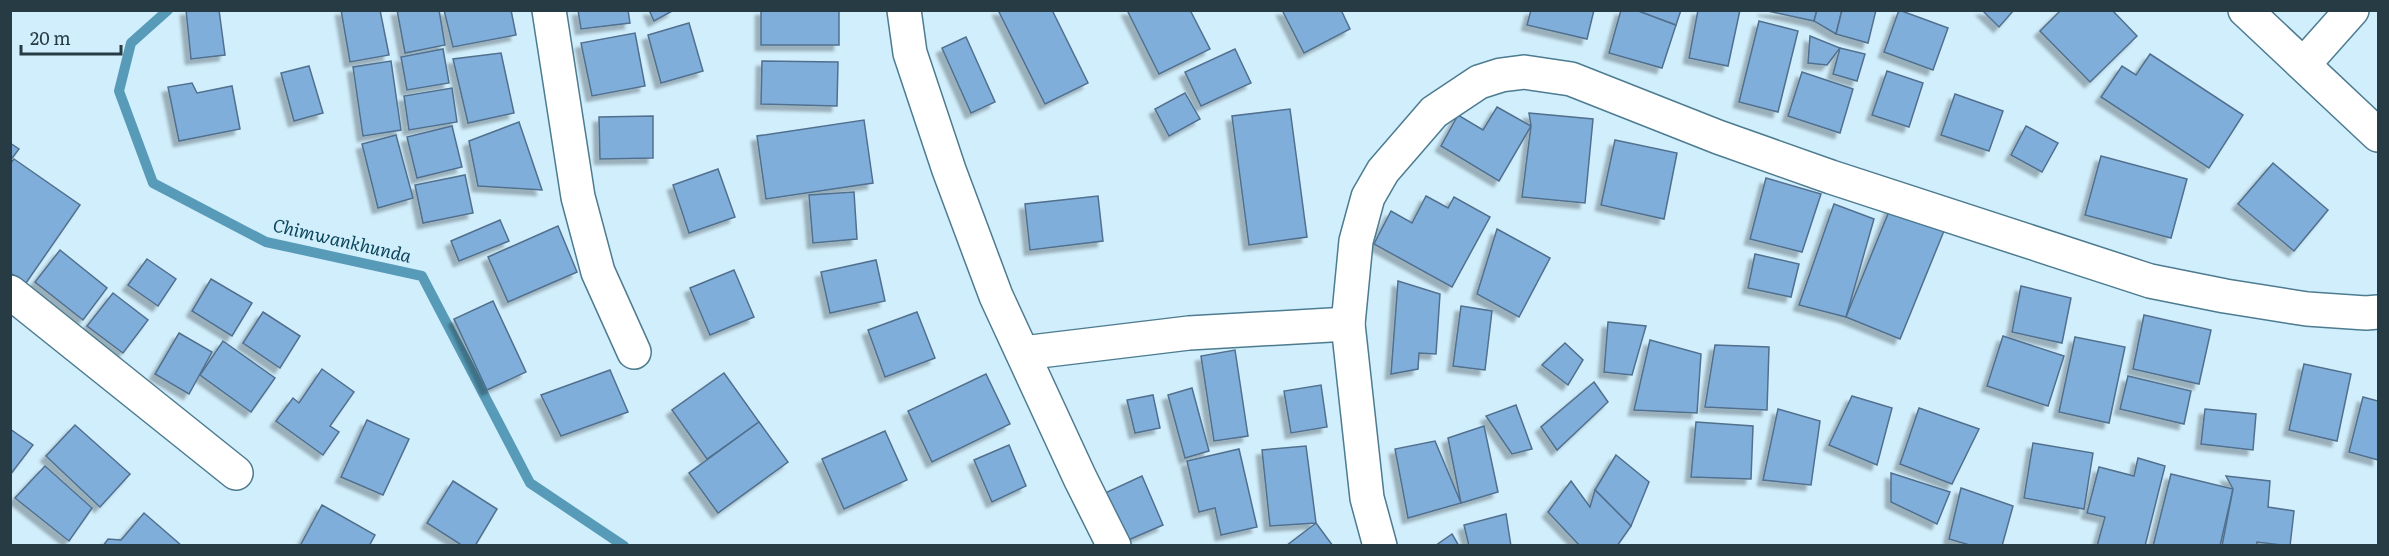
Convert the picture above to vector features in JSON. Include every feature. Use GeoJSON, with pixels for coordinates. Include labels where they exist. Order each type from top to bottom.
{"type":"FeatureCollection","features":[{"type":"Feature","properties":{"kind":"street"},"geometry":{"type":"LineString","coordinates":[[549,10],[578,197],[598,272],[634,352]]}},
{"type":"Feature","properties":{"kind":"street"},"geometry":{"type":"LineString","coordinates":[[904,10],[910,53],[949,170],[996,296],[1114,546]]}},
{"type":"Feature","properties":{"kind":"street"},"geometry":{"type":"LineString","coordinates":[[2245,10],[2379,135]]}},
{"type":"Feature","properties":{"kind":"street"},"geometry":{"type":"LineString","coordinates":[[2304,64],[2352,10]]}},
{"type":"Feature","properties":{"kind":"street"},"geometry":{"type":"LineString","coordinates":[[1380,546],[1367,498],[1348,324],[1356,241],[1368,197],[1383,171],[1434,112],[1479,82],[1502,75],[1524,72],[1571,79],[1718,137],[1831,177],[2150,281],[2307,309],[2379,312]]}},
{"type":"Feature","properties":{"kind":"street"},"geometry":{"type":"LineString","coordinates":[[10,292],[236,473]]}},
{"type":"Feature","properties":{"kind":"street"},"geometry":{"type":"LineString","coordinates":[[1023,353],[1189,333],[1348,324]]}},
{"type":"Feature","properties":{"kind":"building"},"geometry":{"type":"Polygon","coordinates":[[[186,10],[219,10],[225,55],[191,59],[186,10]]]}},
{"type":"Feature","properties":{"kind":"building"},"geometry":{"type":"Polygon","coordinates":[[[341,10],[380,10],[389,55],[350,62],[341,10]]]}},
{"type":"Feature","properties":{"kind":"building"},"geometry":{"type":"Polygon","coordinates":[[[397,10],[439,10],[445,45],[405,53],[397,10]]]}},
{"type":"Feature","properties":{"kind":"building"},"geometry":{"type":"Polygon","coordinates":[[[444,10],[511,10],[516,35],[453,47],[444,10]]]}},
{"type":"Feature","properties":{"kind":"building"},"geometry":{"type":"Polygon","coordinates":[[[578,10],[628,10],[630,23],[581,29],[578,10]]]}},
{"type":"Feature","properties":{"kind":"building"},"geometry":{"type":"Polygon","coordinates":[[[649,10],[674,10],[654,21],[649,10]]]}},
{"type":"Feature","properties":{"kind":"building"},"geometry":{"type":"Polygon","coordinates":[[[761,10],[839,10],[839,45],[761,45],[761,10]]]}},
{"type":"Feature","properties":{"kind":"building"},"geometry":{"type":"Polygon","coordinates":[[[998,10],[1052,10],[1088,83],[1045,104],[998,10]]]}},
{"type":"Feature","properties":{"kind":"building"},"geometry":{"type":"Polygon","coordinates":[[[1127,10],[1190,10],[1210,49],[1159,74],[1127,10]]]}},
{"type":"Feature","properties":{"kind":"building"},"geometry":{"type":"Polygon","coordinates":[[[1282,10],[1341,10],[1350,29],[1304,53],[1282,10]]]}},
{"type":"Feature","properties":{"kind":"building"},"geometry":{"type":"Polygon","coordinates":[[[1531,10],[1594,10],[1587,39],[1527,25],[1531,10]]]}},
{"type":"Feature","properties":{"kind":"building"},"geometry":{"type":"Polygon","coordinates":[[[1621,10],[1636,10],[1676,25],[1662,68],[1609,53],[1621,10]]]}},
{"type":"Feature","properties":{"kind":"building"},"geometry":{"type":"Polygon","coordinates":[[[1636,10],[1681,10],[1676,25],[1636,10]]]}},
{"type":"Feature","properties":{"kind":"building"},"geometry":{"type":"Polygon","coordinates":[[[1698,10],[1740,10],[1728,66],[1689,58],[1698,10]]]}},
{"type":"Feature","properties":{"kind":"building"},"geometry":{"type":"Polygon","coordinates":[[[1763,10],[1817,10],[1814,21],[1763,10]]]}},
{"type":"Feature","properties":{"kind":"building"},"geometry":{"type":"Polygon","coordinates":[[[1817,10],[1842,10],[1836,34],[1814,21],[1817,10]]]}},
{"type":"Feature","properties":{"kind":"building"},"geometry":{"type":"Polygon","coordinates":[[[1842,10],[1876,10],[1868,43],[1836,34],[1842,10]]]}},
{"type":"Feature","properties":{"kind":"building"},"geometry":{"type":"Polygon","coordinates":[[[1899,10],[1948,28],[1933,70],[1884,52],[1899,10]]]}},
{"type":"Feature","properties":{"kind":"building"},"geometry":{"type":"Polygon","coordinates":[[[1982,10],[2014,10],[1999,27],[1982,10]]]}},
{"type":"Feature","properties":{"kind":"building"},"geometry":{"type":"Polygon","coordinates":[[[2061,10],[2112,10],[2137,36],[2090,82],[2040,31],[2061,10]]]}},
{"type":"Feature","properties":{"kind":"building"},"geometry":{"type":"Polygon","coordinates":[[[1759,21],[1798,31],[1778,112],[1739,102],[1759,21]]]}},
{"type":"Feature","properties":{"kind":"building"},"geometry":{"type":"Polygon","coordinates":[[[689,23],[703,71],[661,83],[648,35],[689,23]]]}},
{"type":"Feature","properties":{"kind":"building"},"geometry":{"type":"Polygon","coordinates":[[[635,33],[645,86],[592,96],[581,43],[635,33]]]}},
{"type":"Feature","properties":{"kind":"building"},"geometry":{"type":"Polygon","coordinates":[[[1810,36],[1840,48],[1827,65],[1808,63],[1810,36]]]}},
{"type":"Feature","properties":{"kind":"building"},"geometry":{"type":"Polygon","coordinates":[[[966,37],[995,102],[971,113],[942,48],[966,37]]]}},
{"type":"Feature","properties":{"kind":"building"},"geometry":{"type":"Polygon","coordinates":[[[1840,48],[1865,54],[1857,81],[1833,74],[1840,48]]]}},
{"type":"Feature","properties":{"kind":"building"},"geometry":{"type":"Polygon","coordinates":[[[443,49],[449,83],[407,90],[401,57],[443,49]]]}},
{"type":"Feature","properties":{"kind":"building"},"geometry":{"type":"Polygon","coordinates":[[[1235,49],[1251,83],[1201,106],[1185,72],[1235,49]]]}},
{"type":"Feature","properties":{"kind":"building"},"geometry":{"type":"Polygon","coordinates":[[[501,53],[514,113],[468,123],[453,59],[501,53]]]}},
{"type":"Feature","properties":{"kind":"building"},"geometry":{"type":"Polygon","coordinates":[[[2150,54],[2243,115],[2209,168],[2101,97],[2122,66],[2136,75],[2150,54]]]}},
{"type":"Feature","properties":{"kind":"building"},"geometry":{"type":"Polygon","coordinates":[[[391,61],[401,130],[363,136],[353,67],[391,61]]]}},
{"type":"Feature","properties":{"kind":"building"},"geometry":{"type":"Polygon","coordinates":[[[762,61],[838,62],[837,106],[761,104],[762,61]]]}},
{"type":"Feature","properties":{"kind":"building"},"geometry":{"type":"Polygon","coordinates":[[[309,66],[323,113],[294,121],[281,73],[309,66]]]}},
{"type":"Feature","properties":{"kind":"building"},"geometry":{"type":"Polygon","coordinates":[[[1887,71],[1923,83],[1909,127],[1872,115],[1887,71]]]}},
{"type":"Feature","properties":{"kind":"building"},"geometry":{"type":"Polygon","coordinates":[[[1802,72],[1853,89],[1840,133],[1788,116],[1802,72]]]}},
{"type":"Feature","properties":{"kind":"building"},"geometry":{"type":"Polygon","coordinates":[[[192,83],[197,93],[232,86],[240,129],[179,141],[168,87],[192,83]]]}},
{"type":"Feature","properties":{"kind":"building"},"geometry":{"type":"Polygon","coordinates":[[[452,88],[457,122],[409,130],[404,96],[452,88]]]}},
{"type":"Feature","properties":{"kind":"building"},"geometry":{"type":"Polygon","coordinates":[[[1185,93],[1200,119],[1169,136],[1155,109],[1185,93]]]}},
{"type":"Feature","properties":{"kind":"building"},"geometry":{"type":"Polygon","coordinates":[[[1955,94],[2003,111],[1989,151],[1941,135],[1955,94]]]}},
{"type":"Feature","properties":{"kind":"building"},"geometry":{"type":"Polygon","coordinates":[[[1497,107],[1531,126],[1499,181],[1441,146],[1458,115],[1483,130],[1497,107]]]}},
{"type":"Feature","properties":{"kind":"building"},"geometry":{"type":"Polygon","coordinates":[[[1290,109],[1307,237],[1249,245],[1232,116],[1290,109]]]}},
{"type":"Feature","properties":{"kind":"building"},"geometry":{"type":"Polygon","coordinates":[[[1529,113],[1593,119],[1585,203],[1522,197],[1531,126],[1529,113]]]}},
{"type":"Feature","properties":{"kind":"building"},"geometry":{"type":"Polygon","coordinates":[[[653,116],[653,158],[600,159],[599,117],[653,116]]]}},
{"type":"Feature","properties":{"kind":"building"},"geometry":{"type":"Polygon","coordinates":[[[864,120],[873,183],[766,199],[757,136],[864,120]]]}},
{"type":"Feature","properties":{"kind":"building"},"geometry":{"type":"Polygon","coordinates":[[[519,122],[542,190],[478,186],[469,141],[519,122]]]}},
{"type":"Feature","properties":{"kind":"building"},"geometry":{"type":"Polygon","coordinates":[[[452,126],[462,167],[417,178],[407,137],[452,126]]]}},
{"type":"Feature","properties":{"kind":"building"},"geometry":{"type":"Polygon","coordinates":[[[2026,126],[2058,143],[2042,172],[2011,155],[2026,126]]]}},
{"type":"Feature","properties":{"kind":"building"},"geometry":{"type":"Polygon","coordinates":[[[396,135],[413,198],[378,208],[362,144],[396,135]]]}},
{"type":"Feature","properties":{"kind":"building"},"geometry":{"type":"Polygon","coordinates":[[[1615,140],[1677,153],[1664,219],[1601,205],[1615,140]]]}},
{"type":"Feature","properties":{"kind":"building"},"geometry":{"type":"Polygon","coordinates":[[[10,143],[19,149],[10,161],[10,143]]]}},
{"type":"Feature","properties":{"kind":"building"},"geometry":{"type":"Polygon","coordinates":[[[2101,156],[2187,179],[2171,238],[2085,215],[2101,156]]]}},
{"type":"Feature","properties":{"kind":"building"},"geometry":{"type":"Polygon","coordinates":[[[14,159],[80,205],[26,283],[10,273],[10,164],[14,159]]]}},
{"type":"Feature","properties":{"kind":"building"},"geometry":{"type":"Polygon","coordinates":[[[2273,163],[2328,210],[2294,251],[2238,204],[2273,163]]]}},
{"type":"Feature","properties":{"kind":"building"},"geometry":{"type":"Polygon","coordinates":[[[718,169],[735,217],[689,233],[673,185],[718,169]]]}},
{"type":"Feature","properties":{"kind":"building"},"geometry":{"type":"Polygon","coordinates":[[[465,175],[473,213],[423,223],[415,185],[465,175]]]}},
{"type":"Feature","properties":{"kind":"building"},"geometry":{"type":"Polygon","coordinates":[[[1766,178],[1821,194],[1802,252],[1750,239],[1766,178]]]}},
{"type":"Feature","properties":{"kind":"building"},"geometry":{"type":"Polygon","coordinates":[[[854,192],[857,239],[813,243],[809,195],[854,192]]]}},
{"type":"Feature","properties":{"kind":"building"},"geometry":{"type":"Polygon","coordinates":[[[1098,196],[1103,241],[1030,250],[1025,204],[1098,196]]]}},
{"type":"Feature","properties":{"kind":"building"},"geometry":{"type":"Polygon","coordinates":[[[1426,196],[1448,208],[1454,197],[1490,217],[1452,287],[1374,244],[1391,211],[1412,223],[1426,196]]]}},
{"type":"Feature","properties":{"kind":"building"},"geometry":{"type":"Polygon","coordinates":[[[1834,204],[1874,219],[1846,317],[1799,305],[1834,204]]]}},
{"type":"Feature","properties":{"kind":"building"},"geometry":{"type":"Polygon","coordinates":[[[1892,204],[1946,226],[1900,339],[1846,317],[1892,204]]]}},
{"type":"Feature","properties":{"kind":"building"},"geometry":{"type":"Polygon","coordinates":[[[500,220],[509,241],[459,261],[451,241],[500,220]]]}},
{"type":"Feature","properties":{"kind":"building"},"geometry":{"type":"Polygon","coordinates":[[[558,226],[577,272],[508,302],[488,257],[558,226]]]}},
{"type":"Feature","properties":{"kind":"building"},"geometry":{"type":"Polygon","coordinates":[[[1497,229],[1550,258],[1519,317],[1477,294],[1497,229]]]}},
{"type":"Feature","properties":{"kind":"building"},"geometry":{"type":"Polygon","coordinates":[[[60,250],[107,288],[83,320],[35,282],[60,250]]]}},
{"type":"Feature","properties":{"kind":"building"},"geometry":{"type":"Polygon","coordinates":[[[1755,254],[1799,264],[1791,297],[1748,288],[1755,254]]]}},
{"type":"Feature","properties":{"kind":"building"},"geometry":{"type":"Polygon","coordinates":[[[147,259],[176,279],[158,306],[128,285],[147,259]]]}},
{"type":"Feature","properties":{"kind":"building"},"geometry":{"type":"Polygon","coordinates":[[[876,260],[885,301],[830,313],[821,272],[876,260]]]}},
{"type":"Feature","properties":{"kind":"building"},"geometry":{"type":"Polygon","coordinates":[[[734,270],[754,317],[710,335],[690,288],[734,270]]]}},
{"type":"Feature","properties":{"kind":"building"},"geometry":{"type":"Polygon","coordinates":[[[211,279],[252,303],[232,336],[192,311],[211,279]]]}},
{"type":"Feature","properties":{"kind":"building"},"geometry":{"type":"Polygon","coordinates":[[[1398,281],[1440,294],[1436,354],[1419,353],[1418,369],[1391,374],[1398,281]]]}},
{"type":"Feature","properties":{"kind":"building"},"geometry":{"type":"Polygon","coordinates":[[[2021,286],[2071,298],[2062,343],[2012,332],[2021,286]]]}},
{"type":"Feature","properties":{"kind":"building"},"geometry":{"type":"Polygon","coordinates":[[[113,293],[148,320],[123,353],[87,326],[113,293]]]}},
{"type":"Feature","properties":{"kind":"building"},"geometry":{"type":"Polygon","coordinates":[[[493,301],[526,372],[487,390],[454,319],[493,301]]]}},
{"type":"Feature","properties":{"kind":"building"},"geometry":{"type":"Polygon","coordinates":[[[1461,306],[1492,311],[1485,370],[1453,366],[1461,306]]]}},
{"type":"Feature","properties":{"kind":"building"},"geometry":{"type":"Polygon","coordinates":[[[263,312],[300,336],[280,368],[243,343],[263,312]]]}},
{"type":"Feature","properties":{"kind":"building"},"geometry":{"type":"Polygon","coordinates":[[[917,312],[935,358],[885,377],[868,330],[917,312]]]}},
{"type":"Feature","properties":{"kind":"building"},"geometry":{"type":"Polygon","coordinates":[[[2144,315],[2211,330],[2199,384],[2133,369],[2144,315]]]}},
{"type":"Feature","properties":{"kind":"building"},"geometry":{"type":"Polygon","coordinates":[[[1608,322],[1646,326],[1632,375],[1604,372],[1608,322]]]}},
{"type":"Feature","properties":{"kind":"building"},"geometry":{"type":"Polygon","coordinates":[[[179,333],[212,352],[189,394],[155,374],[179,333]]]}},
{"type":"Feature","properties":{"kind":"building"},"geometry":{"type":"Polygon","coordinates":[[[2003,336],[2064,356],[2048,406],[1987,386],[2003,336]]]}},
{"type":"Feature","properties":{"kind":"building"},"geometry":{"type":"Polygon","coordinates":[[[2075,337],[2125,347],[2109,423],[2059,412],[2075,337]]]}},
{"type":"Feature","properties":{"kind":"building"},"geometry":{"type":"Polygon","coordinates":[[[1650,340],[1701,354],[1697,413],[1634,410],[1650,340]]]}},
{"type":"Feature","properties":{"kind":"building"},"geometry":{"type":"Polygon","coordinates":[[[223,341],[275,378],[251,412],[200,375],[223,341]]]}},
{"type":"Feature","properties":{"kind":"building"},"geometry":{"type":"Polygon","coordinates":[[[1565,343],[1583,360],[1568,385],[1542,365],[1565,343]]]}},
{"type":"Feature","properties":{"kind":"building"},"geometry":{"type":"Polygon","coordinates":[[[1715,345],[1769,347],[1767,410],[1705,407],[1715,345]]]}},
{"type":"Feature","properties":{"kind":"building"},"geometry":{"type":"Polygon","coordinates":[[[1235,350],[1248,436],[1214,441],[1201,356],[1235,350]]]}},
{"type":"Feature","properties":{"kind":"building"},"geometry":{"type":"Polygon","coordinates":[[[2304,364],[2351,374],[2337,441],[2289,430],[2304,364]]]}},
{"type":"Feature","properties":{"kind":"building"},"geometry":{"type":"Polygon","coordinates":[[[322,369],[354,392],[330,426],[339,432],[323,455],[276,421],[293,398],[299,403],[322,369]]]}},
{"type":"Feature","properties":{"kind":"building"},"geometry":{"type":"Polygon","coordinates":[[[610,370],[628,412],[561,436],[541,395],[610,370]]]}},
{"type":"Feature","properties":{"kind":"building"},"geometry":{"type":"Polygon","coordinates":[[[724,373],[759,422],[707,459],[672,410],[724,373]]]}},
{"type":"Feature","properties":{"kind":"building"},"geometry":{"type":"Polygon","coordinates":[[[986,374],[1010,424],[932,462],[908,411],[986,374]]]}},
{"type":"Feature","properties":{"kind":"building"},"geometry":{"type":"Polygon","coordinates":[[[2128,376],[2191,391],[2184,424],[2120,409],[2128,376]]]}},
{"type":"Feature","properties":{"kind":"building"},"geometry":{"type":"Polygon","coordinates":[[[1594,382],[1608,402],[1557,450],[1541,427],[1594,382]]]}},
{"type":"Feature","properties":{"kind":"building"},"geometry":{"type":"Polygon","coordinates":[[[1321,385],[1327,427],[1291,433],[1284,391],[1321,385]]]}},
{"type":"Feature","properties":{"kind":"building"},"geometry":{"type":"Polygon","coordinates":[[[1192,388],[1209,451],[1185,458],[1168,395],[1192,388]]]}},
{"type":"Feature","properties":{"kind":"building"},"geometry":{"type":"Polygon","coordinates":[[[1153,395],[1160,428],[1135,433],[1127,400],[1153,395]]]}},
{"type":"Feature","properties":{"kind":"building"},"geometry":{"type":"Polygon","coordinates":[[[1852,396],[1892,408],[1877,465],[1829,445],[1852,396]]]}},
{"type":"Feature","properties":{"kind":"building"},"geometry":{"type":"Polygon","coordinates":[[[2363,397],[2378,401],[2378,460],[2349,452],[2363,397]]]}},
{"type":"Feature","properties":{"kind":"building"},"geometry":{"type":"Polygon","coordinates":[[[1516,405],[1532,449],[1512,454],[1486,416],[1516,405]]]}},
{"type":"Feature","properties":{"kind":"building"},"geometry":{"type":"Polygon","coordinates":[[[1919,408],[1979,429],[1952,484],[1900,464],[1919,408]]]}},
{"type":"Feature","properties":{"kind":"building"},"geometry":{"type":"Polygon","coordinates":[[[1778,409],[1820,421],[1811,485],[1763,480],[1778,409]]]}},
{"type":"Feature","properties":{"kind":"building"},"geometry":{"type":"Polygon","coordinates":[[[2205,409],[2256,414],[2253,450],[2201,444],[2205,409]]]}},
{"type":"Feature","properties":{"kind":"building"},"geometry":{"type":"Polygon","coordinates":[[[367,420],[409,439],[383,495],[341,477],[367,420]]]}},
{"type":"Feature","properties":{"kind":"building"},"geometry":{"type":"Polygon","coordinates":[[[759,422],[788,462],[718,513],[689,473],[759,422]]]}},
{"type":"Feature","properties":{"kind":"building"},"geometry":{"type":"Polygon","coordinates":[[[1696,422],[1753,426],[1751,479],[1691,477],[1696,422]]]}},
{"type":"Feature","properties":{"kind":"building"},"geometry":{"type":"Polygon","coordinates":[[[75,425],[130,474],[100,507],[46,456],[75,425]]]}},
{"type":"Feature","properties":{"kind":"building"},"geometry":{"type":"Polygon","coordinates":[[[1484,426],[1498,492],[1461,503],[1448,438],[1484,426]]]}},
{"type":"Feature","properties":{"kind":"building"},"geometry":{"type":"Polygon","coordinates":[[[10,429],[33,445],[10,475],[10,429]]]}},
{"type":"Feature","properties":{"kind":"building"},"geometry":{"type":"Polygon","coordinates":[[[885,431],[907,480],[844,509],[822,459],[885,431]]]}},
{"type":"Feature","properties":{"kind":"building"},"geometry":{"type":"Polygon","coordinates":[[[1435,441],[1461,503],[1408,518],[1395,449],[1435,441]]]}},
{"type":"Feature","properties":{"kind":"building"},"geometry":{"type":"Polygon","coordinates":[[[2033,443],[2093,453],[2084,509],[2024,498],[2033,443]]]}},
{"type":"Feature","properties":{"kind":"building"},"geometry":{"type":"Polygon","coordinates":[[[1009,445],[1026,486],[992,502],[974,460],[1009,445]]]}},
{"type":"Feature","properties":{"kind":"building"},"geometry":{"type":"Polygon","coordinates":[[[1306,446],[1316,523],[1270,526],[1262,450],[1306,446]]]}},
{"type":"Feature","properties":{"kind":"building"},"geometry":{"type":"Polygon","coordinates":[[[1239,449],[1257,527],[1221,535],[1215,508],[1199,512],[1187,461],[1239,449]]]}},
{"type":"Feature","properties":{"kind":"building"},"geometry":{"type":"Polygon","coordinates":[[[1616,455],[1649,482],[1631,526],[1595,490],[1616,455]]]}},
{"type":"Feature","properties":{"kind":"building"},"geometry":{"type":"Polygon","coordinates":[[[2138,458],[2165,466],[2145,546],[2097,546],[2105,517],[2087,513],[2099,467],[2134,476],[2138,458]]]}},
{"type":"Feature","properties":{"kind":"building"},"geometry":{"type":"Polygon","coordinates":[[[45,466],[92,508],[69,541],[15,498],[45,466]]]}},
{"type":"Feature","properties":{"kind":"building"},"geometry":{"type":"Polygon","coordinates":[[[1891,473],[1950,492],[1937,524],[1891,502],[1891,473]]]}},
{"type":"Feature","properties":{"kind":"building"},"geometry":{"type":"Polygon","coordinates":[[[2171,474],[2233,489],[2220,546],[2153,546],[2171,474]]]}},
{"type":"Feature","properties":{"kind":"building"},"geometry":{"type":"Polygon","coordinates":[[[1142,476],[1163,525],[1126,541],[1105,493],[1142,476]]]}},
{"type":"Feature","properties":{"kind":"building"},"geometry":{"type":"Polygon","coordinates":[[[2226,476],[2270,481],[2268,507],[2294,511],[2290,546],[2257,542],[2257,546],[2222,546],[2233,489],[2226,476]]]}},
{"type":"Feature","properties":{"kind":"building"},"geometry":{"type":"Polygon","coordinates":[[[453,481],[497,509],[475,546],[463,546],[427,523],[453,481]]]}},
{"type":"Feature","properties":{"kind":"building"},"geometry":{"type":"Polygon","coordinates":[[[1571,481],[1590,507],[1595,490],[1631,526],[1617,546],[1580,546],[1548,512],[1571,481]]]}},
{"type":"Feature","properties":{"kind":"building"},"geometry":{"type":"Polygon","coordinates":[[[1961,488],[2013,506],[2002,546],[1973,546],[1949,539],[1961,488]]]}},
{"type":"Feature","properties":{"kind":"building"},"geometry":{"type":"Polygon","coordinates":[[[322,505],[375,535],[369,546],[300,546],[322,505]]]}},
{"type":"Feature","properties":{"kind":"building"},"geometry":{"type":"Polygon","coordinates":[[[144,513],[182,546],[103,546],[108,539],[121,540],[144,513]]]}},
{"type":"Feature","properties":{"kind":"building"},"geometry":{"type":"Polygon","coordinates":[[[1506,514],[1511,546],[1469,546],[1464,525],[1506,514]]]}},
{"type":"Feature","properties":{"kind":"building"},"geometry":{"type":"Polygon","coordinates":[[[1316,523],[1333,546],[1286,546],[1316,523]]]}},
{"type":"Feature","properties":{"kind":"building"},"geometry":{"type":"Polygon","coordinates":[[[1452,534],[1459,546],[1435,546],[1452,534]]]}},
{"type":"Feature","properties":{"kind":"waterway","name":"Chimwankhunda"},"geometry":{"type":"LineString","coordinates":[[168,10],[131,43],[119,91],[153,183],[266,242],[422,276],[530,483],[624,546]]}}]}
